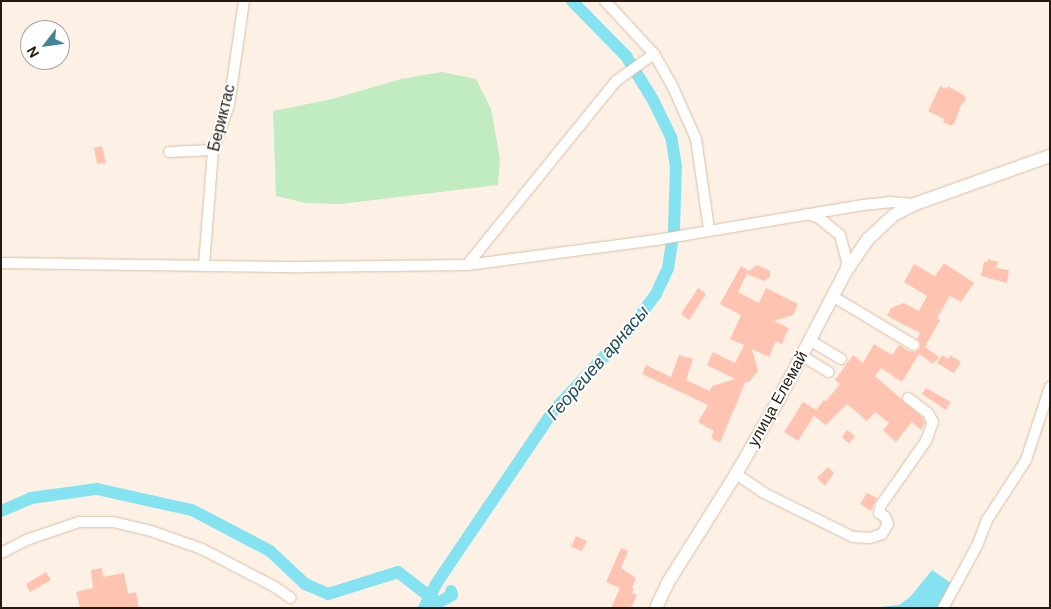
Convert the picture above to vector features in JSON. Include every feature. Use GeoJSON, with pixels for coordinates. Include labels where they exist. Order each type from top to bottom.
{"type":"FeatureCollection","features":[{"type":"Feature","properties":{"kind":"street","name":"Бериктас"},"geometry":{"type":"LineString","coordinates":[[204,265],[213,150],[229,106],[244,1]]}},
{"type":"Feature","properties":{"kind":"street"},"geometry":{"type":"LineString","coordinates":[[605,1],[652,56],[671,83],[696,139],[709,229]]}},
{"type":"Feature","properties":{"kind":"street"},"geometry":{"type":"LineString","coordinates":[[466,265],[616,81],[652,56]]}},
{"type":"Feature","properties":{"kind":"street"},"geometry":{"type":"LineString","coordinates":[[169,152],[213,150]]}},
{"type":"Feature","properties":{"kind":"street","name":"улица Елемай"},"geometry":{"type":"LineString","coordinates":[[656,608],[672,576],[736,474],[811,340],[845,273],[866,240],[894,215],[915,204],[1050,156]]}},
{"type":"Feature","properties":{"kind":"street"},"geometry":{"type":"LineString","coordinates":[[1,263],[337,267],[466,265],[656,240],[804,213],[890,202],[915,204]]}},
{"type":"Feature","properties":{"kind":"street"},"geometry":{"type":"LineString","coordinates":[[804,213],[819,218],[840,235],[847,262],[845,273]]}},
{"type":"Feature","properties":{"kind":"street"},"geometry":{"type":"LineString","coordinates":[[834,297],[914,345]]}},
{"type":"Feature","properties":{"kind":"street"},"geometry":{"type":"LineString","coordinates":[[811,340],[841,359]]}},
{"type":"Feature","properties":{"kind":"street"},"geometry":{"type":"LineString","coordinates":[[802,356],[829,372]]}},
{"type":"Feature","properties":{"kind":"street"},"geometry":{"type":"LineString","coordinates":[[943,608],[977,546],[987,520],[1026,460],[1050,387]]}},
{"type":"Feature","properties":{"kind":"street"},"geometry":{"type":"LineString","coordinates":[[736,474],[764,493],[853,537],[870,538],[882,534],[888,524],[885,517],[879,514],[881,505],[926,441],[933,422],[928,413],[908,398]]}},
{"type":"Feature","properties":{"kind":"street"},"geometry":{"type":"LineString","coordinates":[[1,553],[29,539],[79,522],[113,522],[202,549],[275,587],[291,598]]}},
{"type":"Feature","properties":{"kind":"green space"},"geometry":{"type":"Polygon","coordinates":[[[442,72],[476,79],[491,109],[500,159],[498,185],[341,204],[306,203],[276,196],[273,111],[332,99],[401,79],[442,72]]]}},
{"type":"Feature","properties":{"kind":"water"},"geometry":{"type":"Polygon","coordinates":[[[932,570],[951,583],[948,593],[937,608],[872,608],[899,605],[910,597],[932,570]]]}},
{"type":"Feature","properties":{"kind":"building"},"geometry":{"type":"Polygon","coordinates":[[[940,86],[947,89],[948,86],[965,96],[966,100],[961,105],[955,122],[951,126],[943,122],[944,119],[928,111],[940,86]]]}},
{"type":"Feature","properties":{"kind":"building"},"geometry":{"type":"Polygon","coordinates":[[[102,146],[106,163],[97,164],[94,148],[102,146]]]}},
{"type":"Feature","properties":{"kind":"building"},"geometry":{"type":"Polygon","coordinates":[[[988,259],[998,262],[996,268],[1009,270],[1007,283],[981,276],[984,262],[987,262],[988,259]]]}},
{"type":"Feature","properties":{"kind":"building"},"geometry":{"type":"Polygon","coordinates":[[[944,263],[974,283],[961,302],[950,296],[937,318],[940,320],[925,347],[939,357],[933,364],[919,354],[902,382],[881,368],[875,376],[923,418],[925,423],[921,430],[912,422],[896,442],[883,430],[889,423],[875,412],[867,421],[847,404],[826,425],[814,416],[798,441],[784,432],[803,402],[816,410],[824,400],[826,401],[840,384],[835,380],[853,355],[863,363],[874,344],[892,355],[899,345],[914,352],[920,349],[920,342],[917,339],[920,333],[887,316],[891,308],[904,303],[919,311],[927,296],[904,282],[914,264],[935,276],[944,263]]]}},
{"type":"Feature","properties":{"kind":"building"},"geometry":{"type":"Polygon","coordinates":[[[757,265],[770,271],[770,277],[764,281],[747,274],[738,292],[759,303],[766,288],[798,304],[793,315],[774,321],[789,328],[782,344],[776,341],[769,357],[752,349],[758,371],[750,381],[745,383],[720,443],[711,438],[714,431],[698,422],[708,405],[642,374],[646,365],[671,377],[679,355],[693,359],[686,380],[710,391],[712,386],[735,379],[707,365],[713,352],[735,363],[744,345],[730,339],[741,315],[720,304],[741,266],[749,271],[757,265]]]}},
{"type":"Feature","properties":{"kind":"building"},"geometry":{"type":"Polygon","coordinates":[[[698,288],[706,294],[689,320],[681,314],[698,288]]]}},
{"type":"Feature","properties":{"kind":"building"},"geometry":{"type":"Polygon","coordinates":[[[942,355],[948,359],[950,355],[961,362],[954,373],[937,363],[942,355]]]}},
{"type":"Feature","properties":{"kind":"building"},"geometry":{"type":"Polygon","coordinates":[[[926,388],[951,402],[946,410],[922,394],[926,388]]]}},
{"type":"Feature","properties":{"kind":"building"},"geometry":{"type":"Polygon","coordinates":[[[847,430],[855,436],[849,444],[842,437],[847,430]]]}},
{"type":"Feature","properties":{"kind":"building"},"geometry":{"type":"Polygon","coordinates":[[[828,467],[834,473],[825,486],[817,478],[828,467]]]}},
{"type":"Feature","properties":{"kind":"building"},"geometry":{"type":"Polygon","coordinates":[[[867,493],[877,498],[871,511],[860,504],[867,493]]]}},
{"type":"Feature","properties":{"kind":"building"},"geometry":{"type":"Polygon","coordinates":[[[576,536],[587,541],[582,551],[571,547],[576,536]]]}},
{"type":"Feature","properties":{"kind":"building"},"geometry":{"type":"Polygon","coordinates":[[[621,548],[628,551],[621,568],[636,578],[632,593],[637,595],[631,608],[611,608],[620,588],[606,582],[621,548]]]}},
{"type":"Feature","properties":{"kind":"building"},"geometry":{"type":"Polygon","coordinates":[[[102,568],[103,577],[124,573],[128,594],[136,592],[139,608],[80,608],[76,592],[93,588],[91,570],[102,568]]]}},
{"type":"Feature","properties":{"kind":"building"},"geometry":{"type":"Polygon","coordinates":[[[46,572],[51,580],[30,592],[26,584],[46,572]]]}},
{"type":"Feature","properties":{"kind":"waterway","name":"Георгиев арнасы"},"geometry":{"type":"LineString","coordinates":[[424,608],[436,584],[554,410],[629,330],[656,294],[668,268],[674,229],[676,167],[671,137],[653,100],[626,56],[572,1]]}},
{"type":"Feature","properties":{"kind":"waterway"},"geometry":{"type":"LineString","coordinates":[[1,511],[31,498],[97,489],[192,510],[270,551],[305,584],[328,594],[398,572],[438,603],[452,595],[451,591]]}}]}
